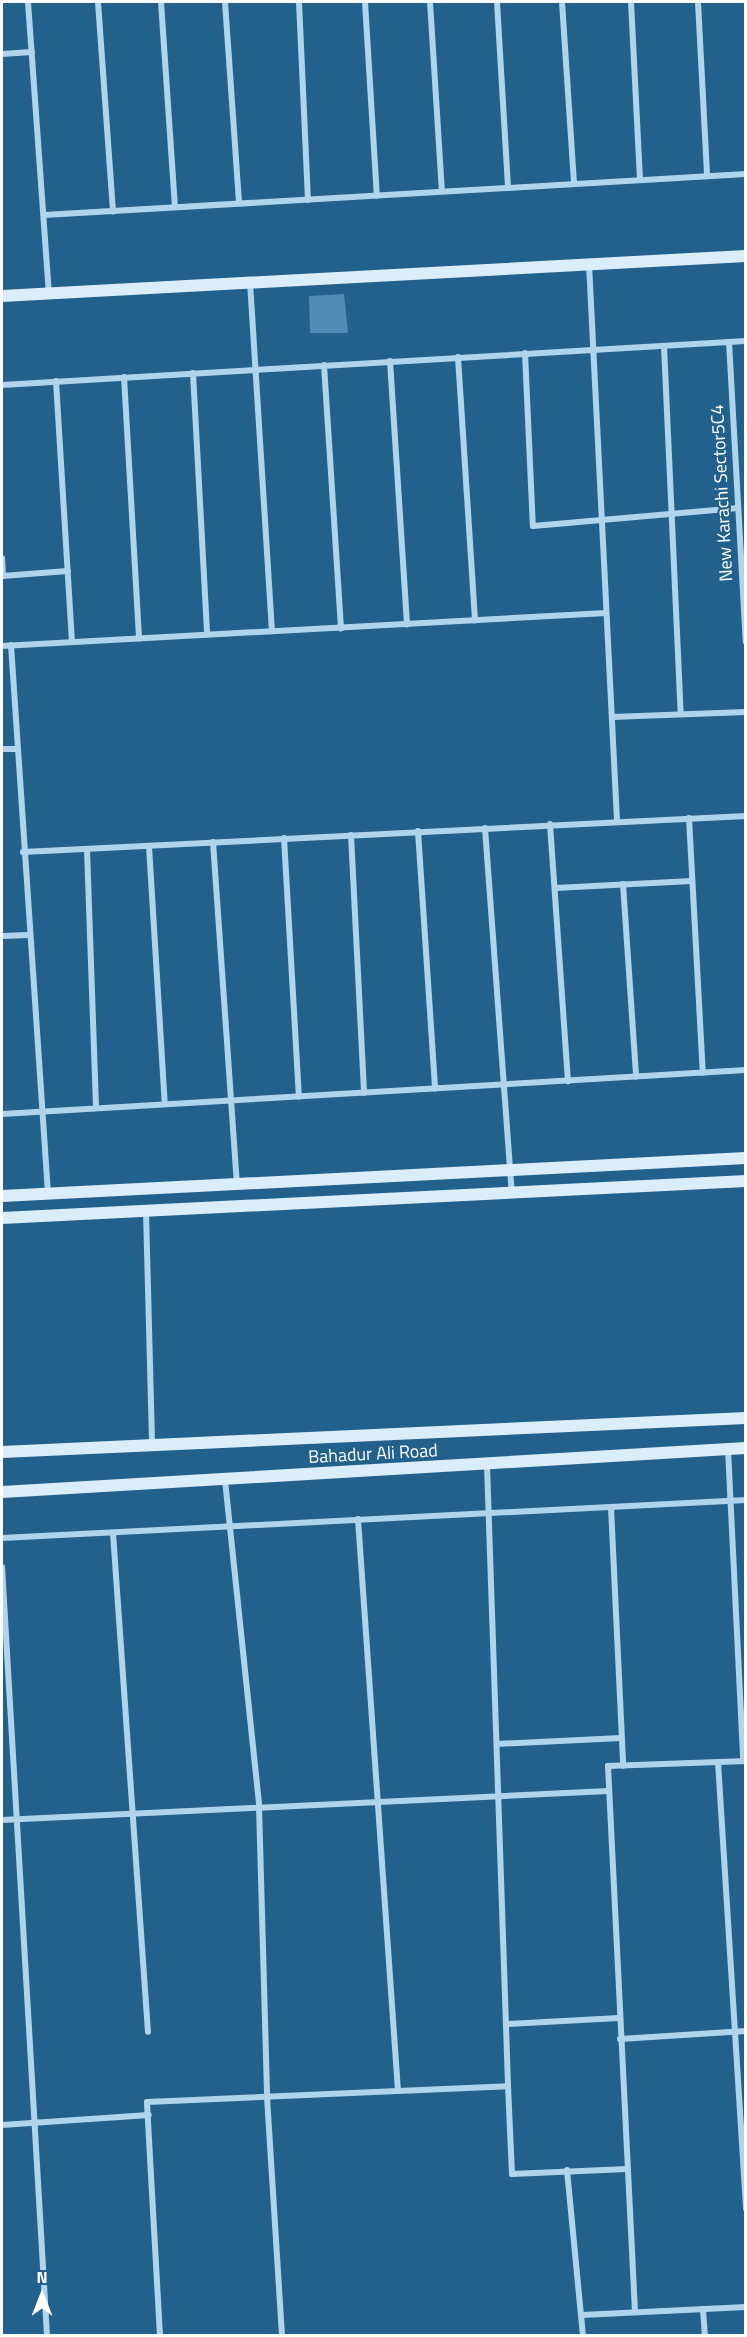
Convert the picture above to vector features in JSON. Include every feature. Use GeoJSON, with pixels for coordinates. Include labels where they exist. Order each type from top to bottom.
{"type":"FeatureCollection","features":[{"type":"Feature","properties":{"kind":"street"},"geometry":{"type":"LineString","coordinates":[[28,2],[49,294]]}},
{"type":"Feature","properties":{"kind":"street"},"geometry":{"type":"LineString","coordinates":[[98,2],[113,211]]}},
{"type":"Feature","properties":{"kind":"street"},"geometry":{"type":"LineString","coordinates":[[160,2],[175,207]]}},
{"type":"Feature","properties":{"kind":"street"},"geometry":{"type":"LineString","coordinates":[[225,2],[239,203]]}},
{"type":"Feature","properties":{"kind":"street"},"geometry":{"type":"LineString","coordinates":[[298,2],[308,200]]}},
{"type":"Feature","properties":{"kind":"street"},"geometry":{"type":"LineString","coordinates":[[365,2],[377,196]]}},
{"type":"Feature","properties":{"kind":"street"},"geometry":{"type":"LineString","coordinates":[[430,2],[441,192]]}},
{"type":"Feature","properties":{"kind":"street"},"geometry":{"type":"LineString","coordinates":[[497,2],[508,188]]}},
{"type":"Feature","properties":{"kind":"street"},"geometry":{"type":"LineString","coordinates":[[562,2],[574,184]]}},
{"type":"Feature","properties":{"kind":"street"},"geometry":{"type":"LineString","coordinates":[[631,2],[640,180]]}},
{"type":"Feature","properties":{"kind":"street"},"geometry":{"type":"LineString","coordinates":[[698,2],[708,176]]}},
{"type":"Feature","properties":{"kind":"street"},"geometry":{"type":"LineString","coordinates":[[2,54],[32,52]]}},
{"type":"Feature","properties":{"kind":"street"},"geometry":{"type":"LineString","coordinates":[[44,215],[746,174]]}},
{"type":"Feature","properties":{"kind":"street"},"geometry":{"type":"LineString","coordinates":[[2,296],[589,262],[746,256]]}},
{"type":"Feature","properties":{"kind":"street"},"geometry":{"type":"LineString","coordinates":[[589,262],[617,820]]}},
{"type":"Feature","properties":{"kind":"street"},"geometry":{"type":"LineString","coordinates":[[250,282],[258,369],[272,631]]}},
{"type":"Feature","properties":{"kind":"street"},"geometry":{"type":"LineString","coordinates":[[2,385],[746,341]]}},
{"type":"Feature","properties":{"kind":"street","name":"New Karachi Sector5C4"},"geometry":{"type":"LineString","coordinates":[[729,342],[746,642]]}},
{"type":"Feature","properties":{"kind":"street"},"geometry":{"type":"LineString","coordinates":[[664,345],[681,714]]}},
{"type":"Feature","properties":{"kind":"street"},"geometry":{"type":"LineString","coordinates":[[525,353],[533,526],[672,517],[738,508]]}},
{"type":"Feature","properties":{"kind":"street"},"geometry":{"type":"LineString","coordinates":[[458,357],[475,620]]}},
{"type":"Feature","properties":{"kind":"street"},"geometry":{"type":"LineString","coordinates":[[390,362],[407,624]]}},
{"type":"Feature","properties":{"kind":"street"},"geometry":{"type":"LineString","coordinates":[[324,365],[341,627]]}},
{"type":"Feature","properties":{"kind":"street"},"geometry":{"type":"LineString","coordinates":[[193,373],[207,635]]}},
{"type":"Feature","properties":{"kind":"street"},"geometry":{"type":"LineString","coordinates":[[124,377],[139,639]]}},
{"type":"Feature","properties":{"kind":"street"},"geometry":{"type":"LineString","coordinates":[[56,381],[72,642]]}},
{"type":"Feature","properties":{"kind":"street"},"geometry":{"type":"LineString","coordinates":[[2,558],[2,576],[68,571]]}},
{"type":"Feature","properties":{"kind":"street"},"geometry":{"type":"LineString","coordinates":[[2,646],[606,613]]}},
{"type":"Feature","properties":{"kind":"street"},"geometry":{"type":"LineString","coordinates":[[11,645],[39,1112],[48,1193]]}},
{"type":"Feature","properties":{"kind":"street"},"geometry":{"type":"LineString","coordinates":[[612,717],[746,712]]}},
{"type":"Feature","properties":{"kind":"street"},"geometry":{"type":"LineString","coordinates":[[2,749],[17,748]]}},
{"type":"Feature","properties":{"kind":"street"},"geometry":{"type":"LineString","coordinates":[[23,852],[617,820],[746,816]]}},
{"type":"Feature","properties":{"kind":"street"},"geometry":{"type":"LineString","coordinates":[[689,818],[703,1073]]}},
{"type":"Feature","properties":{"kind":"street"},"geometry":{"type":"LineString","coordinates":[[550,824],[568,1081]]}},
{"type":"Feature","properties":{"kind":"street"},"geometry":{"type":"LineString","coordinates":[[484,828],[512,1195]]}},
{"type":"Feature","properties":{"kind":"street"},"geometry":{"type":"LineString","coordinates":[[418,831],[435,1088]]}},
{"type":"Feature","properties":{"kind":"street"},"geometry":{"type":"LineString","coordinates":[[351,835],[364,1093]]}},
{"type":"Feature","properties":{"kind":"street"},"geometry":{"type":"LineString","coordinates":[[284,838],[299,1096]]}},
{"type":"Feature","properties":{"kind":"street"},"geometry":{"type":"LineString","coordinates":[[213,842],[237,1187]]}},
{"type":"Feature","properties":{"kind":"street"},"geometry":{"type":"LineString","coordinates":[[149,846],[165,1104]]}},
{"type":"Feature","properties":{"kind":"street"},"geometry":{"type":"LineString","coordinates":[[87,849],[96,1108]]}},
{"type":"Feature","properties":{"kind":"street"},"geometry":{"type":"LineString","coordinates":[[555,888],[692,881]]}},
{"type":"Feature","properties":{"kind":"street"},"geometry":{"type":"LineString","coordinates":[[622,884],[636,1077]]}},
{"type":"Feature","properties":{"kind":"street"},"geometry":{"type":"LineString","coordinates":[[2,936],[28,935]]}},
{"type":"Feature","properties":{"kind":"street"},"geometry":{"type":"LineString","coordinates":[[2,1114],[746,1070]]}},
{"type":"Feature","properties":{"kind":"street"},"geometry":{"type":"LineString","coordinates":[[2,1196],[510,1174],[746,1158]]}},
{"type":"Feature","properties":{"kind":"street"},"geometry":{"type":"LineString","coordinates":[[2,1218],[512,1195],[746,1181]]}},
{"type":"Feature","properties":{"kind":"street"},"geometry":{"type":"LineString","coordinates":[[147,1212],[152,1445]]}},
{"type":"Feature","properties":{"kind":"street","name":"Bahadur Ali Road"},"geometry":{"type":"LineString","coordinates":[[2,1452],[746,1418]]}},
{"type":"Feature","properties":{"kind":"street","name":"Bahadur Ali Road"},"geometry":{"type":"LineString","coordinates":[[2,1492],[746,1448]]}},
{"type":"Feature","properties":{"kind":"street"},"geometry":{"type":"LineString","coordinates":[[635,2312],[608,1766],[744,1761],[728,1449]]}},
{"type":"Feature","properties":{"kind":"street"},"geometry":{"type":"LineString","coordinates":[[487,1465],[486,1512],[497,1744],[512,2174],[627,2169]]}},
{"type":"Feature","properties":{"kind":"street"},"geometry":{"type":"LineString","coordinates":[[225,1480],[259,1806],[267,2097],[282,2336]]}},
{"type":"Feature","properties":{"kind":"street"},"geometry":{"type":"LineString","coordinates":[[2,1538],[746,1500]]}},
{"type":"Feature","properties":{"kind":"street"},"geometry":{"type":"LineString","coordinates":[[611,1506],[623,1766]]}},
{"type":"Feature","properties":{"kind":"street"},"geometry":{"type":"LineString","coordinates":[[358,1519],[376,1801],[399,2091]]}},
{"type":"Feature","properties":{"kind":"street"},"geometry":{"type":"LineString","coordinates":[[113,1533],[130,1813],[148,2032]]}},
{"type":"Feature","properties":{"kind":"street"},"geometry":{"type":"LineString","coordinates":[[2,1567],[47,2336]]}},
{"type":"Feature","properties":{"kind":"street"},"geometry":{"type":"LineString","coordinates":[[497,1744],[621,1738]]}},
{"type":"Feature","properties":{"kind":"street"},"geometry":{"type":"LineString","coordinates":[[718,1762],[746,2209]]}},
{"type":"Feature","properties":{"kind":"street"},"geometry":{"type":"LineString","coordinates":[[2,1820],[608,1791]]}},
{"type":"Feature","properties":{"kind":"street"},"geometry":{"type":"LineString","coordinates":[[506,2024],[619,2018]]}},
{"type":"Feature","properties":{"kind":"street"},"geometry":{"type":"LineString","coordinates":[[620,2039],[746,2031]]}},
{"type":"Feature","properties":{"kind":"street"},"geometry":{"type":"LineString","coordinates":[[160,2336],[147,2102],[508,2086]]}},
{"type":"Feature","properties":{"kind":"street"},"geometry":{"type":"LineString","coordinates":[[2,2124],[149,2115]]}},
{"type":"Feature","properties":{"kind":"street"},"geometry":{"type":"LineString","coordinates":[[567,2170],[583,2336]]}},
{"type":"Feature","properties":{"kind":"street"},"geometry":{"type":"LineString","coordinates":[[582,2315],[746,2307]]}},
{"type":"Feature","properties":{"kind":"street"},"geometry":{"type":"LineString","coordinates":[[703,2309],[705,2336]]}},
{"type":"Feature","properties":{"kind":"building"},"geometry":{"type":"Polygon","coordinates":[[[344,294],[348,333],[310,333],[309,296],[344,294]]]}}]}
